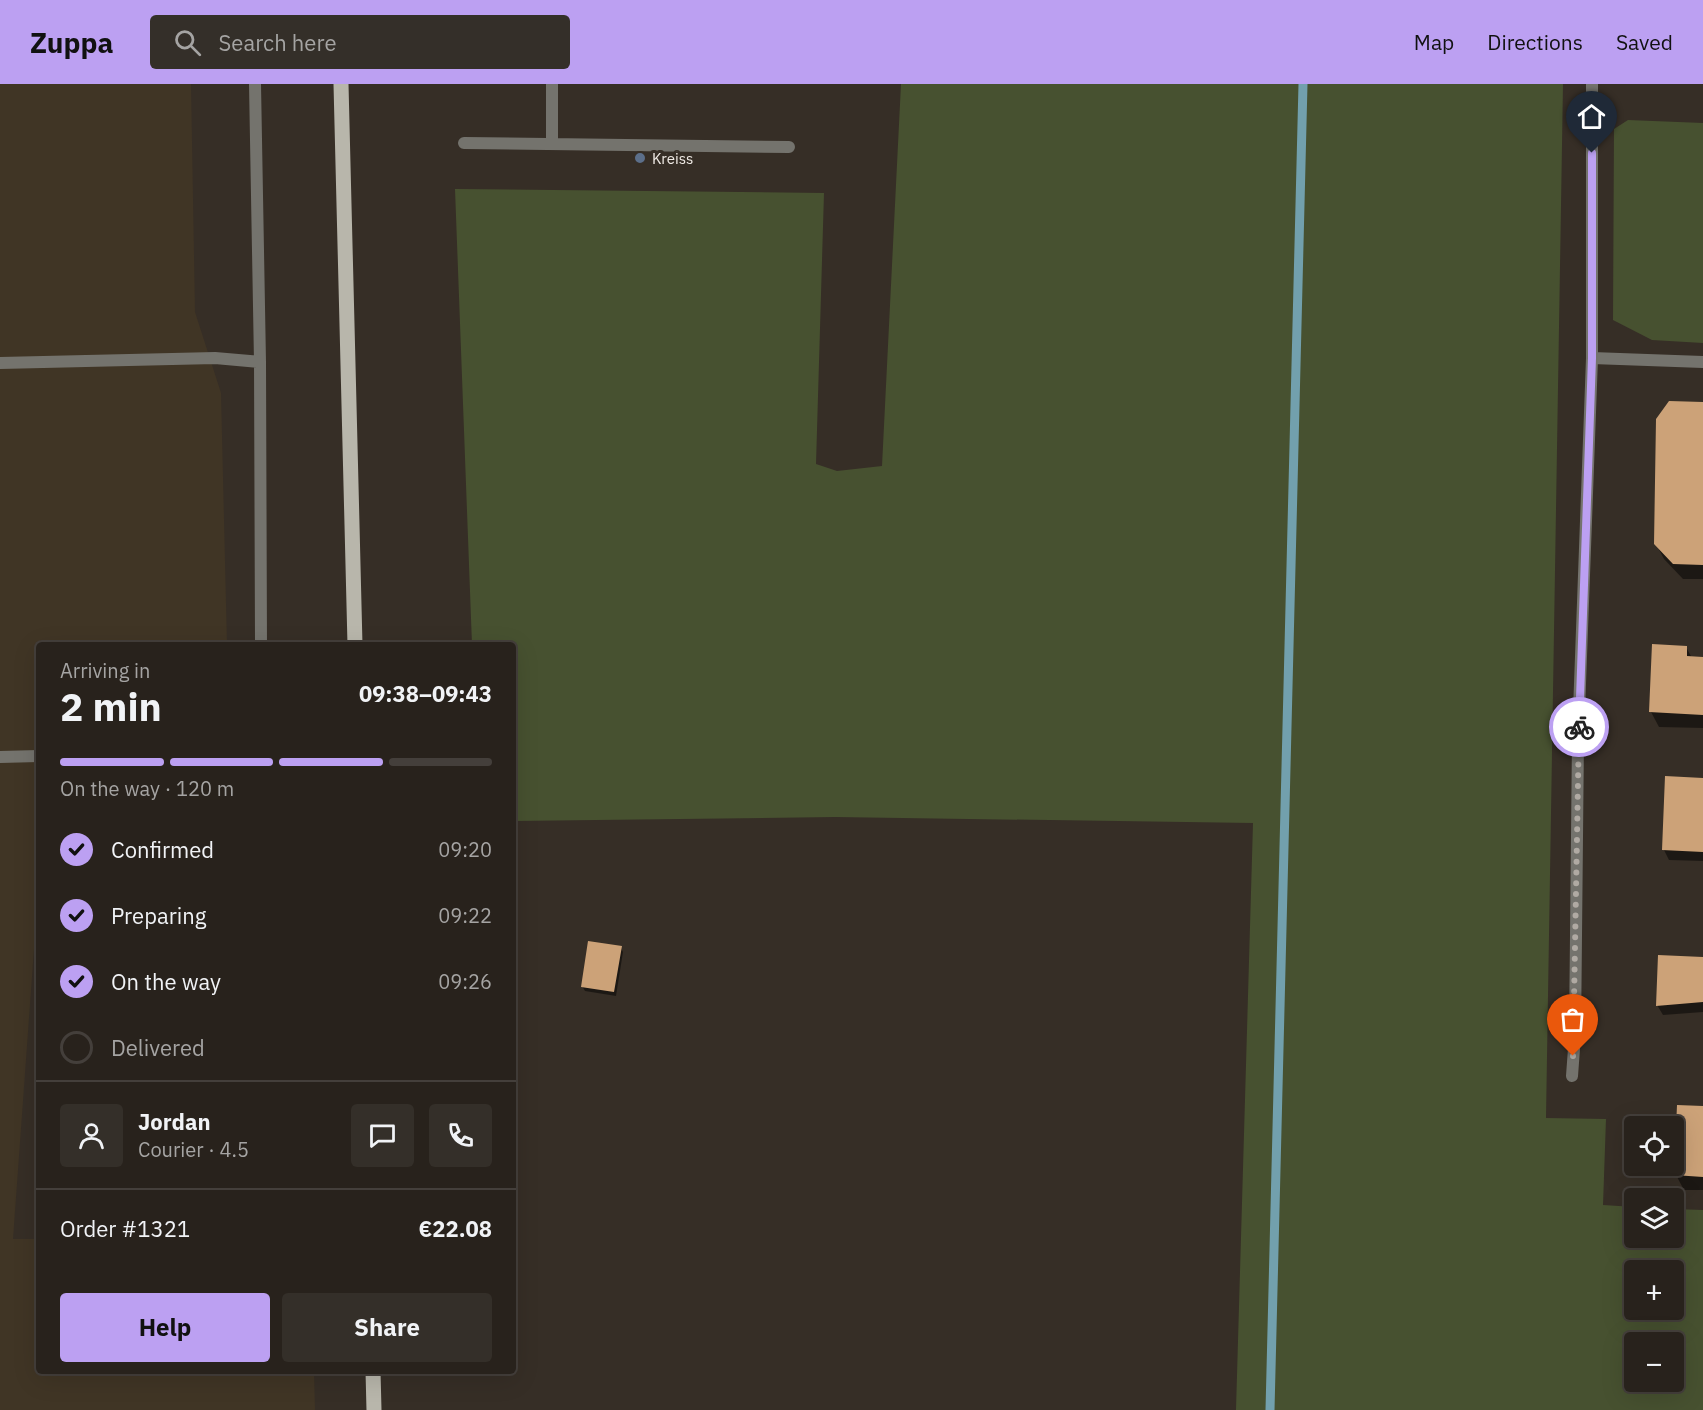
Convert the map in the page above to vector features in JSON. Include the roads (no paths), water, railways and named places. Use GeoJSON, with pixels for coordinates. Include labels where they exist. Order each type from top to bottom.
{"type":"FeatureCollection","features":[{"type":"Feature","properties":{"kind":"main road"},"geometry":{"type":"LineString","coordinates":[[340,84],[355,642]]}},
{"type":"Feature","properties":{"kind":"main road"},"geometry":{"type":"LineString","coordinates":[[373,1374],[374,1410]]}},
{"type":"Feature","properties":{"kind":"street"},"geometry":{"type":"LineString","coordinates":[[255,84],[260,362],[261,642]]}},
{"type":"Feature","properties":{"kind":"street"},"geometry":{"type":"LineString","coordinates":[[552,84],[552,144]]}},
{"type":"Feature","properties":{"kind":"street"},"geometry":{"type":"LineString","coordinates":[[1572,1076],[1575,1023],[1578,738],[1592,358],[1592,84]]}},
{"type":"Feature","properties":{"kind":"street"},"geometry":{"type":"LineString","coordinates":[[464,143],[789,147]]}},
{"type":"Feature","properties":{"kind":"street"},"geometry":{"type":"LineString","coordinates":[[0,363],[215,358],[260,362]]}},
{"type":"Feature","properties":{"kind":"street"},"geometry":{"type":"LineString","coordinates":[[1592,358],[1703,362]]}},
{"type":"Feature","properties":{"kind":"street"},"geometry":{"type":"LineString","coordinates":[[0,757],[36,756]]}},
{"type":"Feature","properties":{"kind":"waterway"},"geometry":{"type":"LineString","coordinates":[[1270,1410],[1303,84]]}},
{"type":"Feature","properties":{"kind":"place","name":"Kreiss"},"geometry":{"type":"Point","coordinates":[640,158]}}]}
